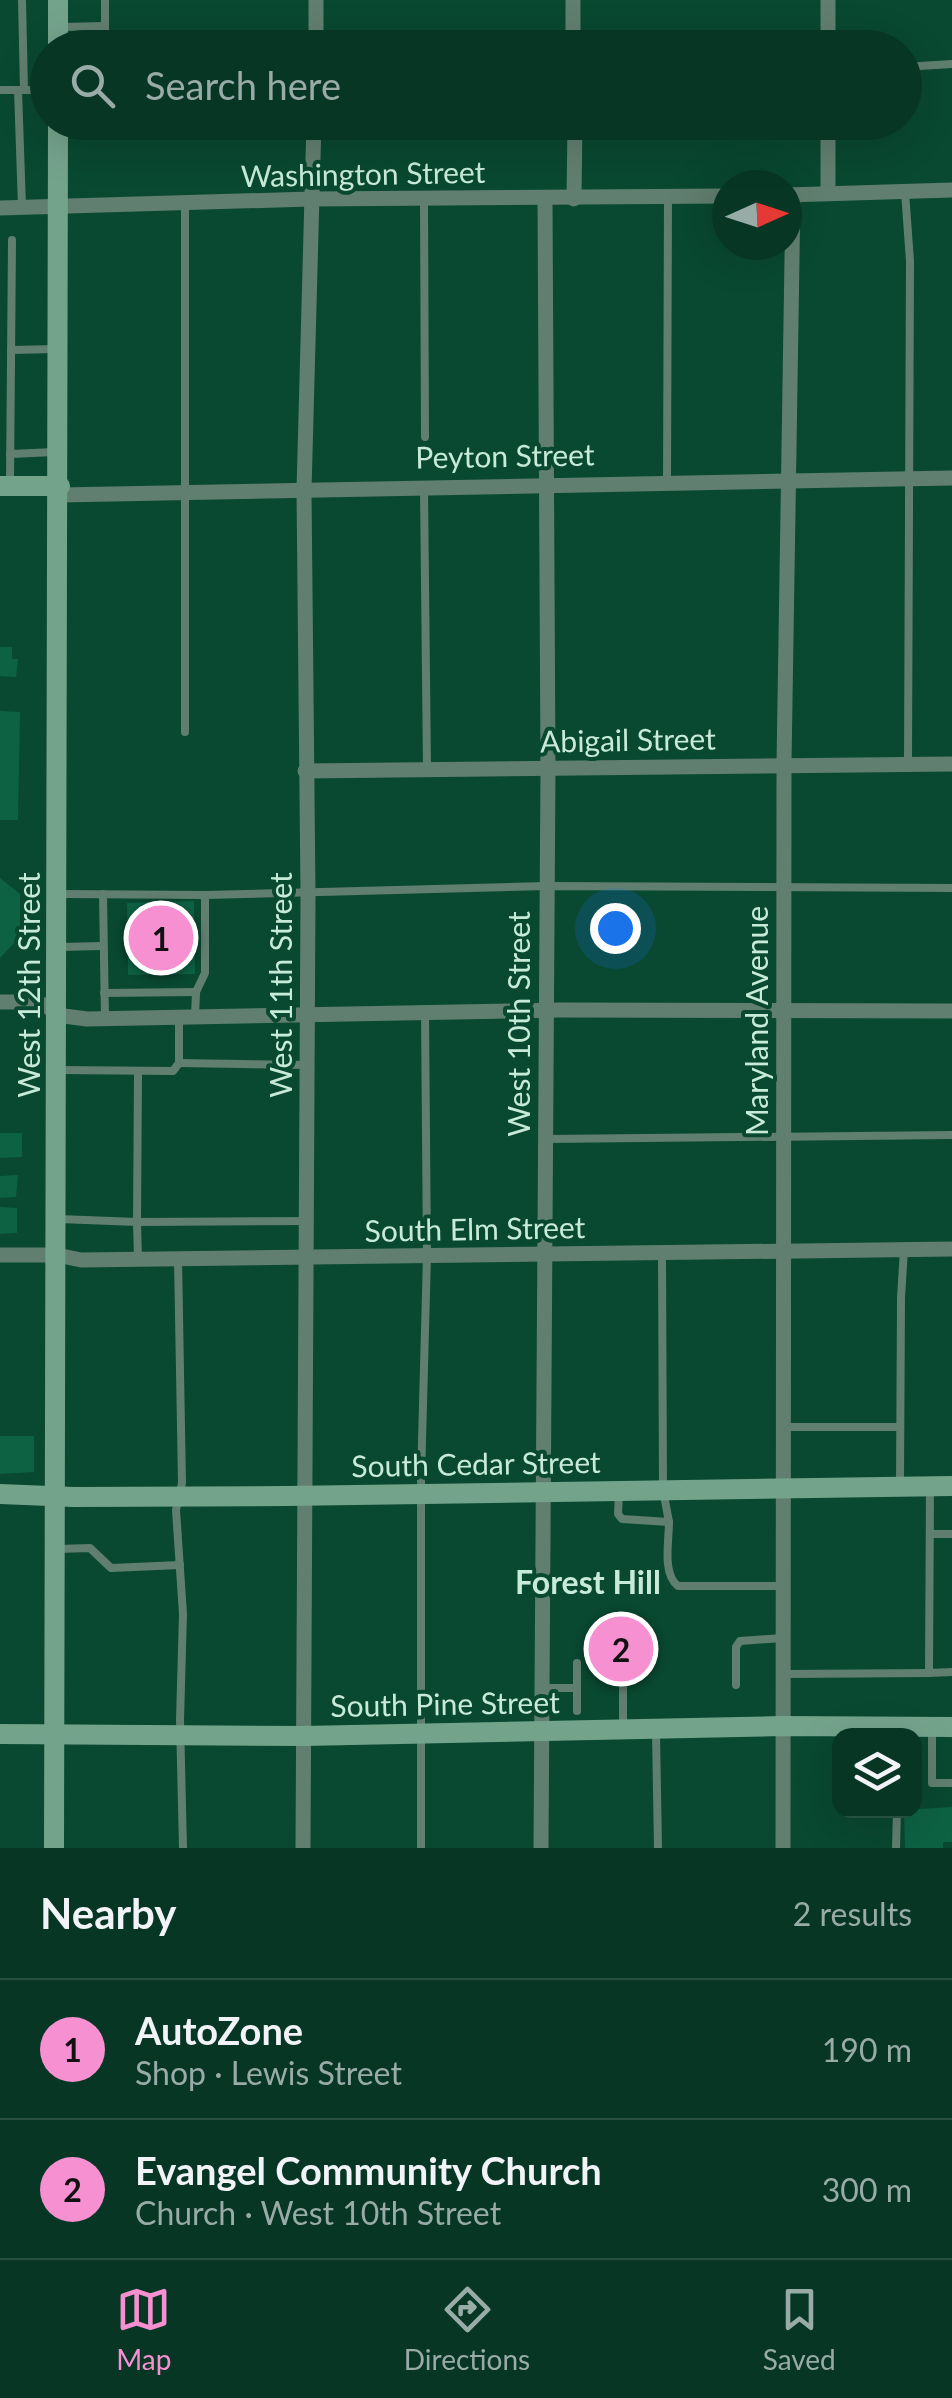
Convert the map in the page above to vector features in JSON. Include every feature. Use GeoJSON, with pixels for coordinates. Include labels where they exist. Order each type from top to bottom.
{"type":"FeatureCollection","features":[{"type":"Feature","properties":{"kind":"main road"},"geometry":{"type":"LineString","coordinates":[[58,0],[58,30]]}},
{"type":"Feature","properties":{"kind":"main road","name":"West 12th Street"},"geometry":{"type":"LineString","coordinates":[[54,1848],[58,140]]}},
{"type":"Feature","properties":{"kind":"main road","name":"Peyton Street"},"geometry":{"type":"LineString","coordinates":[[5,486],[60,490]]}},
{"type":"Feature","properties":{"kind":"main road","name":"South Cedar Street"},"geometry":{"type":"LineString","coordinates":[[0,1494],[306,1496],[952,1486]]}},
{"type":"Feature","properties":{"kind":"main road","name":"South Pine Street"},"geometry":{"type":"LineString","coordinates":[[0,1734],[303,1736],[832,1728]]}},
{"type":"Feature","properties":{"kind":"street"},"geometry":{"type":"LineString","coordinates":[[316,0],[316,30]]}},
{"type":"Feature","properties":{"kind":"street"},"geometry":{"type":"LineString","coordinates":[[572,0],[573,30]]}},
{"type":"Feature","properties":{"kind":"street"},"geometry":{"type":"LineString","coordinates":[[828,0],[828,30]]}},
{"type":"Feature","properties":{"kind":"street","name":"West 11th Street"},"geometry":{"type":"LineString","coordinates":[[304,1848],[308,894],[304,490],[313,140]]}},
{"type":"Feature","properties":{"kind":"street"},"geometry":{"type":"LineString","coordinates":[[574,140],[574,199]]}},
{"type":"Feature","properties":{"kind":"street"},"geometry":{"type":"LineString","coordinates":[[828,140],[828,192]]}},
{"type":"Feature","properties":{"kind":"street"},"geometry":{"type":"LineString","coordinates":[[802,194],[952,190]]}},
{"type":"Feature","properties":{"kind":"street","name":"Washington Street"},"geometry":{"type":"LineString","coordinates":[[0,208],[311,199],[712,196]]}},
{"type":"Feature","properties":{"kind":"street","name":"West 10th Street"},"geometry":{"type":"LineString","coordinates":[[541,1848],[548,768],[545,199]]}},
{"type":"Feature","properties":{"kind":"street","name":"Maryland Avenue"},"geometry":{"type":"LineString","coordinates":[[783,1848],[782,1137],[790,260]]}},
{"type":"Feature","properties":{"kind":"street","name":"Peyton Street"},"geometry":{"type":"LineString","coordinates":[[60,490],[184,493],[952,478]]}},
{"type":"Feature","properties":{"kind":"street","name":"Abigail Street"},"geometry":{"type":"LineString","coordinates":[[305,771],[952,764]]}},
{"type":"Feature","properties":{"kind":"street"},"geometry":{"type":"LineString","coordinates":[[0,1002],[38,1002],[64,1016],[105,1019],[546,1011],[952,1011]]}},
{"type":"Feature","properties":{"kind":"street","name":"South Elm Street"},"geometry":{"type":"LineString","coordinates":[[0,1255],[58,1255],[81,1260],[952,1249]]}},
{"type":"Feature","properties":{"kind":"lane"},"geometry":{"type":"LineString","coordinates":[[22,0],[22,206]]}},
{"type":"Feature","properties":{"kind":"lane"},"geometry":{"type":"LineString","coordinates":[[104,0],[105,30]]}},
{"type":"Feature","properties":{"kind":"lane"},"geometry":{"type":"LineString","coordinates":[[88,30],[105,26]]}},
{"type":"Feature","properties":{"kind":"lane"},"geometry":{"type":"LineString","coordinates":[[922,66],[952,64]]}},
{"type":"Feature","properties":{"kind":"lane"},"geometry":{"type":"LineString","coordinates":[[0,90],[30,90]]}},
{"type":"Feature","properties":{"kind":"lane"},"geometry":{"type":"LineString","coordinates":[[904,190],[910,261],[908,762]]}},
{"type":"Feature","properties":{"kind":"lane"},"geometry":{"type":"LineString","coordinates":[[667,482],[668,197]]}},
{"type":"Feature","properties":{"kind":"lane"},"geometry":{"type":"LineString","coordinates":[[424,200],[425,438]]}},
{"type":"Feature","properties":{"kind":"lane"},"geometry":{"type":"LineString","coordinates":[[185,203],[185,732]]}},
{"type":"Feature","properties":{"kind":"lane"},"geometry":{"type":"LineString","coordinates":[[5,486],[10,454],[12,240]]}},
{"type":"Feature","properties":{"kind":"lane"},"geometry":{"type":"LineString","coordinates":[[11,350],[59,349]]}},
{"type":"Feature","properties":{"kind":"lane"},"geometry":{"type":"LineString","coordinates":[[10,454],[60,452]]}},
{"type":"Feature","properties":{"kind":"lane"},"geometry":{"type":"LineString","coordinates":[[424,487],[427,770]]}},
{"type":"Feature","properties":{"kind":"lane"},"geometry":{"type":"LineString","coordinates":[[58,894],[308,894],[546,886],[952,888]]}},
{"type":"Feature","properties":{"kind":"lane"},"geometry":{"type":"LineString","coordinates":[[103,894],[105,1019]]}},
{"type":"Feature","properties":{"kind":"lane"},"geometry":{"type":"LineString","coordinates":[[58,1070],[174,1071],[180,1063],[187,1018],[205,973],[205,895]]}},
{"type":"Feature","properties":{"kind":"lane"},"geometry":{"type":"LineString","coordinates":[[58,947],[103,946]]}},
{"type":"Feature","properties":{"kind":"lane"},"geometry":{"type":"LineString","coordinates":[[104,993],[196,992]]}},
{"type":"Feature","properties":{"kind":"lane"},"geometry":{"type":"LineString","coordinates":[[422,1848],[421,1493],[427,1256],[424,1013]]}},
{"type":"Feature","properties":{"kind":"lane"},"geometry":{"type":"LineString","coordinates":[[180,1063],[308,1065]]}},
{"type":"Feature","properties":{"kind":"lane"},"geometry":{"type":"LineString","coordinates":[[138,1071],[138,1259]]}},
{"type":"Feature","properties":{"kind":"lane"},"geometry":{"type":"LineString","coordinates":[[546,1138],[952,1135]]}},
{"type":"Feature","properties":{"kind":"lane"},"geometry":{"type":"LineString","coordinates":[[57,1219],[307,1221]]}},
{"type":"Feature","properties":{"kind":"lane"},"geometry":{"type":"LineString","coordinates":[[900,1487],[904,1249]]}},
{"type":"Feature","properties":{"kind":"lane"},"geometry":{"type":"LineString","coordinates":[[662,1252],[664,1490],[669,1522],[669,1575],[678,1586],[782,1586]]}},
{"type":"Feature","properties":{"kind":"lane"},"geometry":{"type":"LineString","coordinates":[[178,1259],[181,1496],[176,1510],[183,1614],[182,1848]]}},
{"type":"Feature","properties":{"kind":"lane"},"geometry":{"type":"LineString","coordinates":[[782,1427],[899,1427]]}},
{"type":"Feature","properties":{"kind":"lane"},"geometry":{"type":"LineString","coordinates":[[929,1673],[930,1487]]}},
{"type":"Feature","properties":{"kind":"lane"},"geometry":{"type":"LineString","coordinates":[[618,1491],[618,1514],[622,1519],[669,1522]]}},
{"type":"Feature","properties":{"kind":"lane"},"geometry":{"type":"LineString","coordinates":[[930,1534],[952,1534]]}},
{"type":"Feature","properties":{"kind":"lane"},"geometry":{"type":"LineString","coordinates":[[57,1549],[90,1548],[111,1568],[180,1565]]}},
{"type":"Feature","properties":{"kind":"lane"},"geometry":{"type":"LineString","coordinates":[[736,1685],[736,1647],[740,1641],[782,1638]]}},
{"type":"Feature","properties":{"kind":"lane"},"geometry":{"type":"LineString","coordinates":[[576,1710],[577,1663]]}},
{"type":"Feature","properties":{"kind":"lane"},"geometry":{"type":"LineString","coordinates":[[622,1665],[623,1730]]}},
{"type":"Feature","properties":{"kind":"lane"},"geometry":{"type":"LineString","coordinates":[[782,1674],[952,1672]]}},
{"type":"Feature","properties":{"kind":"lane"},"geometry":{"type":"LineString","coordinates":[[542,1688],[577,1688]]}},
{"type":"Feature","properties":{"kind":"lane"},"geometry":{"type":"LineString","coordinates":[[942,1727],[932,1783],[952,1783]]}},
{"type":"Feature","properties":{"kind":"lane"},"geometry":{"type":"LineString","coordinates":[[656,1730],[658,1848]]}},
{"type":"Feature","properties":{"kind":"lane"},"geometry":{"type":"LineString","coordinates":[[896,1848],[897,1818]]}},
{"type":"Feature","properties":{"kind":"building"},"geometry":{"type":"Polygon","coordinates":[[[0,647],[12,647],[12,659],[18,659],[16,677],[0,676],[0,647]]]}},
{"type":"Feature","properties":{"kind":"building"},"geometry":{"type":"Polygon","coordinates":[[[0,711],[20,712],[18,820],[0,820],[0,711]]]}},
{"type":"Feature","properties":{"kind":"building"},"geometry":{"type":"Polygon","coordinates":[[[0,878],[20,894],[20,937],[0,958],[0,878]]]}},
{"type":"Feature","properties":{"kind":"building"},"geometry":{"type":"Polygon","coordinates":[[[194,901],[195,974],[128,975],[127,903],[194,901]]]}},
{"type":"Feature","properties":{"kind":"building"},"geometry":{"type":"Polygon","coordinates":[[[0,1133],[22,1133],[22,1157],[0,1158],[0,1133]]]}},
{"type":"Feature","properties":{"kind":"building"},"geometry":{"type":"Polygon","coordinates":[[[18,1175],[16,1197],[0,1198],[0,1176],[18,1175]]]}},
{"type":"Feature","properties":{"kind":"building"},"geometry":{"type":"Polygon","coordinates":[[[0,1207],[17,1208],[17,1233],[0,1234],[0,1207]]]}},
{"type":"Feature","properties":{"kind":"building"},"geometry":{"type":"Polygon","coordinates":[[[0,1436],[34,1436],[34,1472],[0,1474],[0,1436]]]}},
{"type":"Feature","properties":{"kind":"building"},"geometry":{"type":"Polygon","coordinates":[[[952,1807],[952,1842],[943,1842],[943,1848],[905,1848],[904,1818],[922,1818],[922,1809],[952,1807]]]}},
{"type":"Feature","properties":{"kind":"place","name":"AutoZone"},"geometry":{"type":"Point","coordinates":[161,938]}},
{"type":"Feature","properties":{"kind":"place","name":"Evangel Community Church"},"geometry":{"type":"Point","coordinates":[621,1649]}},
{"type":"Feature","properties":{"kind":"district","name":"Forest Hill"},"geometry":{"type":"Point","coordinates":[588,1581]}}]}
